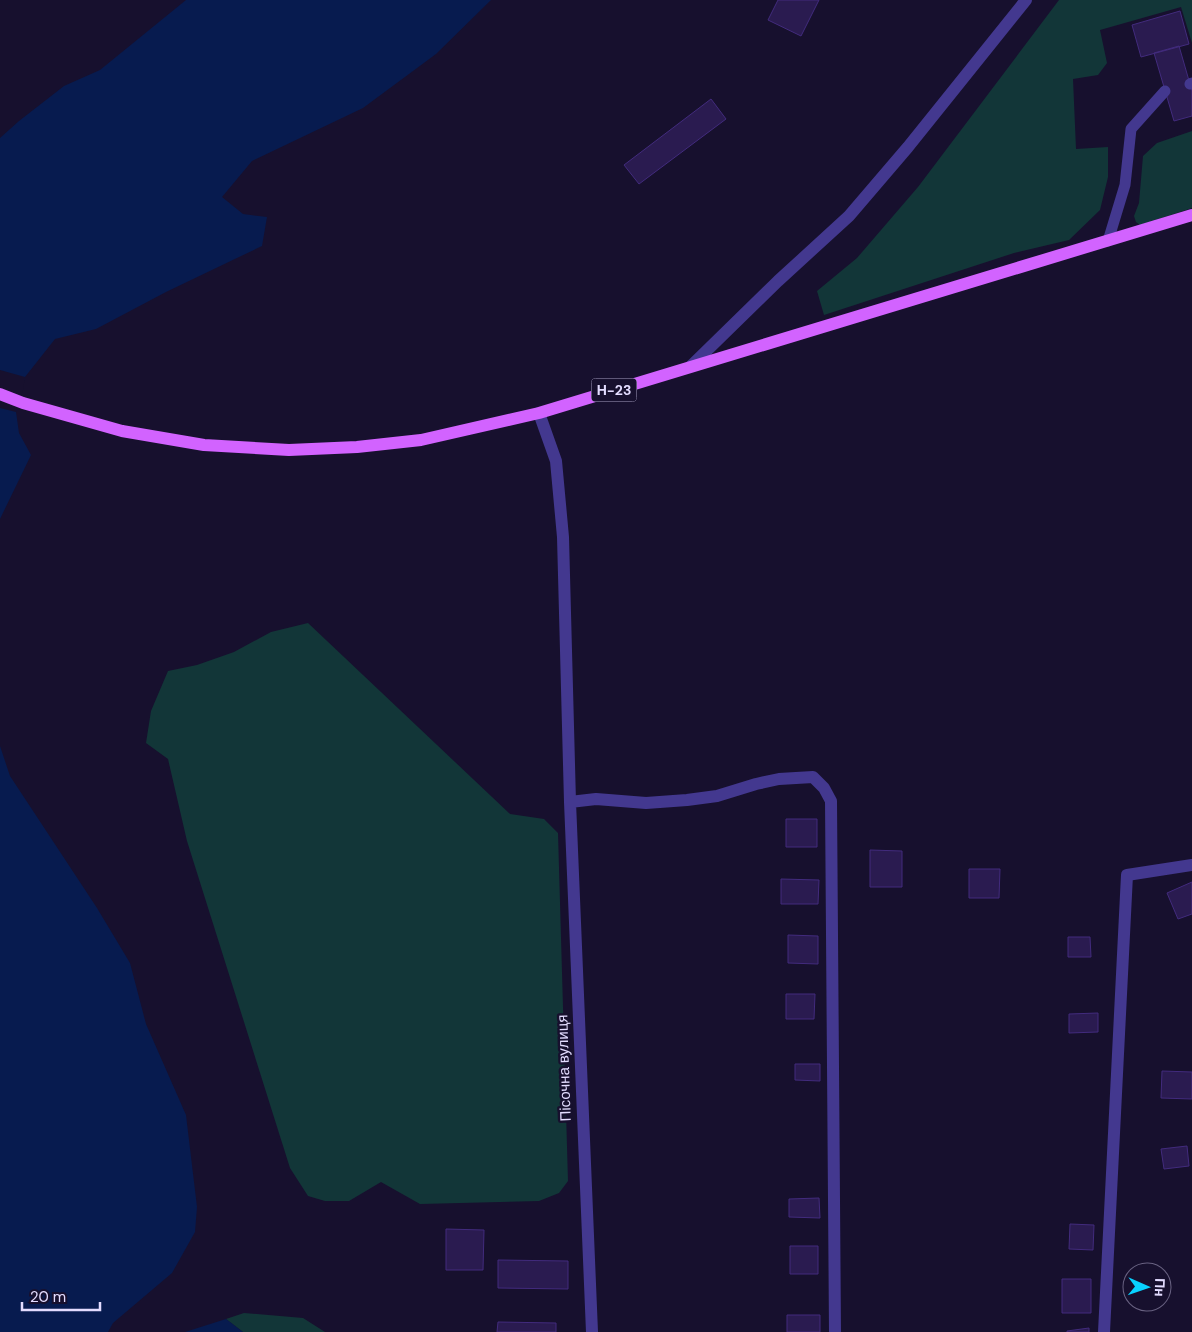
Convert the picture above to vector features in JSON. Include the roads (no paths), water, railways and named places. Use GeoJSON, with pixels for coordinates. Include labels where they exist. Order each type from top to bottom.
{"type":"FeatureCollection","features":[{"type":"Feature","properties":{"kind":"main road","name":"Н-23"},"geometry":{"type":"LineString","coordinates":[[0,394],[23,403],[122,431],[204,444],[289,450],[357,447],[421,440],[539,413],[1192,215]]}},
{"type":"Feature","properties":{"kind":"street"},"geometry":{"type":"LineString","coordinates":[[691,366],[778,281],[849,216],[908,147],[1026,0]]}},
{"type":"Feature","properties":{"kind":"street","name":"Пісочна вулиця"},"geometry":{"type":"LineString","coordinates":[[539,413],[556,460],[564,537],[570,802],[592,1332]]}},
{"type":"Feature","properties":{"kind":"street"},"geometry":{"type":"LineString","coordinates":[[570,802],[596,799],[646,803],[687,800],[717,796],[779,779],[813,777],[824,788],[831,801],[835,1332]]}},
{"type":"Feature","properties":{"kind":"street"},"geometry":{"type":"LineString","coordinates":[[1104,1332],[1127,875],[1192,865]]}},
{"type":"Feature","properties":{"kind":"lane"},"geometry":{"type":"LineString","coordinates":[[1108,241],[1125,186],[1131,129],[1165,91]]}},
{"type":"Feature","properties":{"kind":"water"},"geometry":{"type":"Polygon","coordinates":[[[186,0],[491,0],[436,54],[363,108],[252,161],[222,197],[243,214],[267,217],[262,246],[166,292],[96,329],[55,339],[25,377],[16,412],[19,433],[31,455],[0,519],[0,138],[64,86],[100,70],[186,0]]]}},
{"type":"Feature","properties":{"kind":"water"},"geometry":{"type":"Polygon","coordinates":[[[0,746],[10,776],[97,908],[130,963],[146,1024],[186,1115],[197,1207],[195,1232],[172,1273],[113,1323],[108,1332],[0,1332],[0,746]]]}},
{"type":"Feature","properties":{"kind":"water"},"geometry":{"type":"Polygon","coordinates":[[[226,1319],[243,1332],[185,1332],[226,1319]]]}}]}
